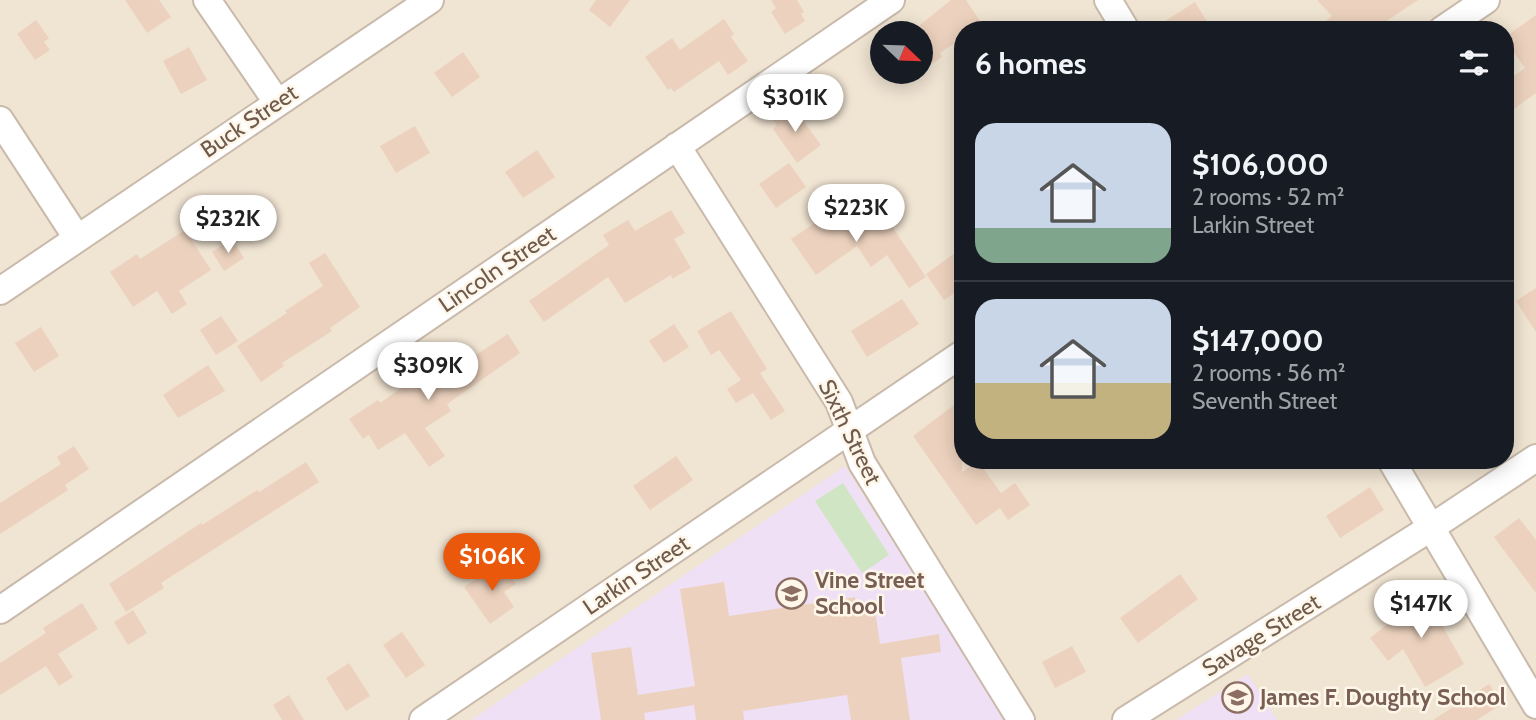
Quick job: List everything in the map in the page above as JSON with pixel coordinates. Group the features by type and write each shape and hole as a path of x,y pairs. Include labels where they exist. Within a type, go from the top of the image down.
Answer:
{"street":[{"path":"207,0 277,102"},
{"name":"Buck Street","path":"0,290 430,0"},
{"name":"Lincoln Street","path":"0,610 891,0"},
{"path":"1108,0 1121,21"},
{"path":"1455,21 1486,0"},
{"path":"0,120 77,238"},
{"name":"Sixth Street","path":"677,146 839,402 862,463 1021,720"},
{"name":"Larkin Street","path":"423,720 954,359"},
{"name":"Savage Street","path":"1126,720 1432,527 1536,458"},
{"path":"1397,469 1536,705"}],"shaded area":[{"path":"0,0 1536,0 1536,720 0,720"},
{"name":"Vine Street School","path":"845,466 1006,720 471,720"},
{"name":"James F. Doughty School","path":"1248,674 1277,720 1176,720"}],"green space":[{"path":"843,483 889,555 862,573 815,501"}],"building":[{"path":"125,0 159,0 171,17 147,33"},
{"path":"596,0 630,0 610,27 589,10"},
{"path":"771,0 797,0 804,12 801,14 805,21 785,34 771,12 776,8"},
{"path":"951,0 966,0 980,21 954,21 954,43 940,53 942,57 933,63 933,21 925,21"},
{"path":"1317,0 1418,0 1386,21 1326,21 1332,16"},
{"path":"1195,2 1207,21 1165,21"},
{"path":"1536,15 1536,93 1514,109 1514,76 1525,68 1514,53 1514,31"},
{"path":"724,19 734,34 731,37 748,61 728,75 719,61 674,92 671,88 668,90 645,57 672,38 680,50"},
{"path":"36,20 49,38 44,42 50,50 35,60 17,34"},
{"path":"189,47 207,80 181,94 163,61"},
{"path":"463,52 480,77 452,97 434,73"},
{"path":"788,107 792,112 795,109 821,145 797,163 773,129 777,125 772,118"},
{"path":"415,126 430,153 396,173 380,146"},
{"path":"537,150 555,177 523,198 505,172"},
{"path":"789,163 806,187 776,208 759,184"},
{"path":"842,205 859,229 883,213 926,277 909,288 887,255 871,267 857,246 816,275 791,239"},
{"path":"249,207 261,226 236,243 224,224"},
{"path":"671,210 685,233 674,239 691,268 672,279 671,275 625,303 608,277 544,322 529,301 609,245 603,235 628,220 635,231"},
{"path":"185,230 211,270 179,291 187,304 172,314 157,291 133,307 110,272 137,254 140,259"},
{"path":"232,239 244,258 224,271 212,252"},
{"path":"325,253 360,307 330,328 332,331 282,363 284,366 261,382 237,346 323,286 309,263"},
{"path":"954,254 954,293 944,300 926,274"},
{"path":"1536,288 1536,332 1516,301"},
{"path":"902,299 919,324 867,357 851,331"},
{"path":"731,311 767,369 760,373 785,411 771,420 753,393 736,403 727,389 741,380 719,350 711,355 697,331"},
{"path":"221,316 238,341 216,355 200,330"},
{"path":"674,324 689,347 664,363 649,341"},
{"path":"41,327 59,356 34,372 15,343"},
{"path":"508,334 520,353 447,404 451,411 425,428 445,456 429,467 405,433 378,450 369,435 363,439 349,419 378,400 380,403 425,371 433,383"},
{"path":"208,365 225,391 178,418 163,395"},
{"path":"954,405 954,469 962,469 962,472 966,469 984,469 1001,493 1015,483 1030,505 1008,520 1000,508 976,525 913,436"},
{"path":"74,446 89,469 65,485 68,490 0,534 0,503 61,464 57,457"},
{"path":"676,456 693,480 650,510 633,486"},
{"path":"306,462 319,482 161,583 164,588 126,612 109,584 201,523 202,525 257,490 259,492"},
{"path":"1370,487 1384,510 1340,538 1326,516"},
{"path":"1519,518 1536,540 1536,593 1494,537"},
{"path":"501,562 516,584 504,592 514,607 490,624 464,587"},
{"path":"1180,574 1198,599 1138,643 1120,618"},
{"path":"724,582 729,616 855,597 857,612 875,610 880,644 939,634 941,652 901,658 910,720 851,720 847,695 743,711 744,720 696,720 694,705 644,713 645,720 601,720 591,653 631,647 638,695 695,686 680,589"},
{"path":"1431,590 1449,613 1439,620 1464,664 1425,687 1403,649 1388,661 1370,638"},
{"path":"82,603 98,629 58,654 73,677 59,686 46,666 0,695 0,663 46,633 43,628"},
{"path":"133,610 147,633 128,645 114,622"},
{"path":"402,632 425,665 406,678 383,645"},
{"path":"1072,646 1086,672 1055,688 1042,662"},
{"path":"349,663 370,696 346,711 326,678"},
{"path":"1489,684 1502,704 1477,720 1433,720"},
{"path":"289,695 304,720 282,720 273,705"}],"place":[{"name":"Vine Street School","path":"792,593"},
{"name":"James F. Doughty School","path":"1237,697"}]}
